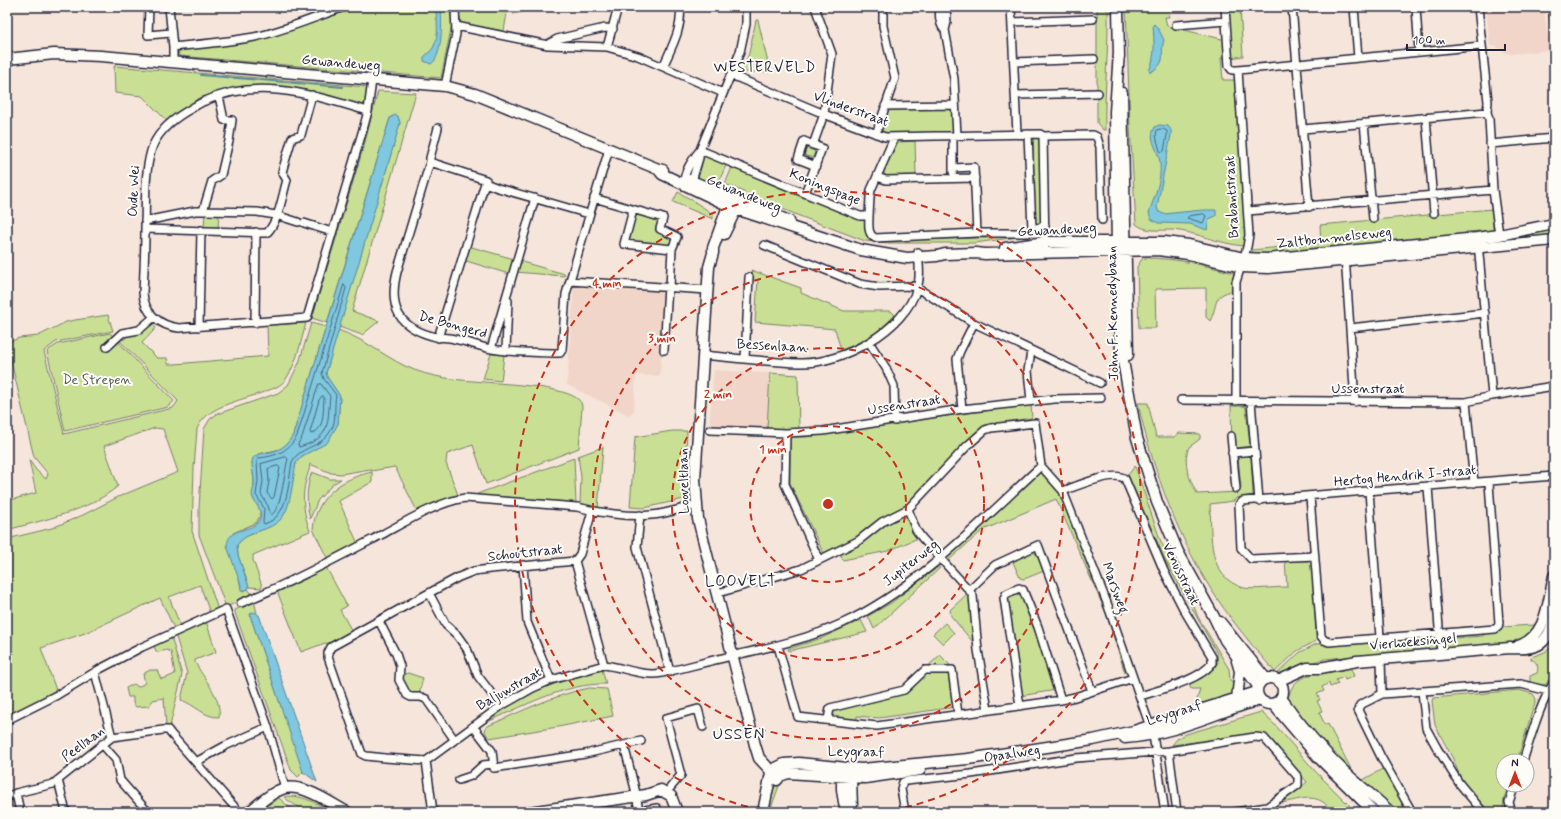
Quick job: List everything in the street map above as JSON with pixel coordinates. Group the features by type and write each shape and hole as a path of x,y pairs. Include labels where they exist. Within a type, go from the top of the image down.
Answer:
{"street":[{"path":"149,7 148,35 172,33"},
{"path":"169,7 173,62"},
{"path":"173,47 259,36 344,7"},
{"path":"445,86 456,34 455,7"},
{"path":"607,47 618,7"},
{"path":"663,67 678,30 681,15 680,7"},
{"path":"687,181 699,158 700,150 744,38 746,7"},
{"path":"813,145 824,114 832,54 815,7"},
{"path":"876,134 895,78 883,26 883,7"},
{"path":"940,7 940,21 942,28 945,30"},
{"path":"946,7 947,22 945,30 954,79 955,136 953,178"},
{"path":"1011,7 1017,134"},
{"name":"John F. Kennedybaan","path":"1118,7 1119,52 1115,112 1121,246 1119,328 1121,350 1142,457 1157,502 1178,552 1214,617"},
{"path":"1225,7 1229,66 1232,70 1481,46"},
{"path":"1292,7 1309,207"},
{"path":"1354,7 1358,58"},
{"path":"1416,7 1419,52"},
{"path":"1478,7 1488,102 1487,112 1493,190 1499,235"},
{"path":"1553,7 1554,18"},
{"path":"1012,22 1093,19"},
{"path":"1176,25 1226,21"},
{"path":"456,26 548,45 607,47 638,56 723,93"},
{"path":"548,45 557,39 605,28 613,29"},
{"name":"Gewandeweg","path":"7,59 54,54 101,56 445,86 475,94 658,169 662,174 687,181 761,218 861,250 900,257 918,255 936,256 945,254 985,254 1045,247 1121,246"},
{"path":"1014,62 1094,59"},
{"name":"Brabantstraat","path":"1236,401 1236,282 1250,235 1238,70"},
{"name":"Vlinderstraat","path":"730,76 876,134 894,138 1017,134 1040,134 1043,136 1093,135 1097,137 1100,147 1102,220"},
{"path":"145,220 195,211 257,212 276,215 332,232 368,111 372,80"},
{"name":"Oude Wei","path":"332,232 307,318 179,328 169,327 154,317 146,308 143,298 146,171 152,148 166,126 178,116 205,101 219,96 252,89 270,89 312,95 368,111"},
{"path":"1016,95 1098,93"},
{"path":"145,229 267,232 271,228 276,215 287,180 282,172 292,138 301,135 312,95"},
{"path":"203,211 212,181 221,175 232,120 224,120 219,96"},
{"name":"Vlinderstraat","path":"885,106 955,105"},
{"path":"1303,129 1487,112"},
{"path":"1426,118 1434,213"},
{"path":"1364,123 1372,219"},
{"name":"De Bongerd","path":"438,128 430,162 393,286 393,299 401,318 413,330 438,338 452,338 491,349 560,353 563,346 566,294 570,281"},
{"path":"1028,134 1032,229"},
{"path":"1043,136 1045,247"},
{"path":"869,216 870,197 894,138"},
{"path":"1490,144 1554,138"},
{"path":"805,193 816,166 822,148 804,141 798,159 816,166"},
{"path":"609,149 570,281 707,290"},
{"name":"Koningspage","path":"700,150 860,216 869,216 870,233 871,236 875,238 977,233 1028,233 1032,229 1045,226"},
{"path":"430,162 486,180 438,338"},
{"path":"953,168 974,167 977,233"},
{"path":"877,177 886,180 975,178"},
{"path":"485,183 589,214"},
{"path":"1248,211 1371,202 1493,190"},
{"path":"491,349 535,198"},
{"path":"594,198 663,218 660,229 677,237 672,249 664,350"},
{"name":"Looveltlaan","path":"733,205 717,249 713,253 707,290 695,479 696,505 698,519 758,750 776,772"},
{"path":"633,210 624,244 672,249"},
{"name":"Zaltbommelseweg","path":"1478,243 1499,235 1554,224"},
{"path":"199,327 201,230"},
{"path":"255,323 256,232"},
{"name":"Zaltbommelseweg","path":"1121,246 1242,262 1268,268 1345,256 1478,243 1554,240"},
{"path":"1478,243 1492,396"},
{"path":"764,245 860,284 874,287 912,286 917,288 974,323 1100,383"},
{"name":"Bessenlaan","path":"703,355 801,363 823,360 841,355 869,342 898,319 909,306 917,288 918,255"},
{"path":"1345,256 1355,402"},
{"path":"745,358 749,277"},
{"path":"506,350 508,292"},
{"path":"1350,328 1484,313"},
{"path":"106,347 122,333 140,330 154,317"},
{"path":"962,409 957,359 974,323"},
{"path":"869,342 886,368 894,386 895,420"},
{"path":"1031,351 1028,371 1031,402"},
{"name":"Ussenstraat","path":"1181,400 1466,402 1492,396 1554,386"},
{"name":"Ussenstraat","path":"710,430 786,433 823,431 962,409 1054,399 1101,398"},
{"path":"1251,401 1259,501"},
{"path":"1466,402 1474,483"},
{"path":"718,593 801,568 858,541 882,522 908,510 967,446 985,430 1035,423 1041,466"},
{"path":"786,433 785,484 819,560"},
{"path":"1231,436 1236,489"},
{"path":"1232,453 1255,451"},
{"name":"Marsweg","path":"1041,466 1063,491 1107,603 1152,731 1165,812"},
{"name":"Jupiterweg","path":"733,656 778,646 820,632 863,613 905,587 940,558 1041,466"},
{"name":"Venusstraat","path":"1063,491 1086,482 1112,477 1118,476 1125,480 1164,571 1184,610 1212,657 1212,663 1209,667 1186,681 1140,696"},
{"name":"Hertog Hendrik I-straat","path":"1315,556 1251,559 1248,557 1241,548 1238,507 1241,502 1554,476"},
{"path":"1310,496 1321,636 1324,640 1329,642 1495,629 1498,626 1489,482"},
{"path":"1428,487 1441,654"},
{"path":"1369,491 1380,637"},
{"path":"241,603 267,593 315,570 414,517 453,500 465,498 577,507 592,511 640,516 663,513 696,505"},
{"path":"908,510 916,530 973,596 978,650 988,710"},
{"name":"Schoutstraat","path":"426,761 366,756 362,754 328,657 331,647 429,593 474,572 523,565 575,561 580,554 592,511"},
{"path":"640,516 637,547 670,672"},
{"path":"969,590 996,564 1038,545 1092,691"},
{"path":"575,561 604,665"},
{"path":"523,565 527,622 551,680"},
{"name":"Vierhoeksingel","path":"1510,648 1530,640 1543,626 1554,576"},
{"path":"1020,706 1004,598 1006,594 1019,588 1023,590 1038,627 1061,700"},
{"path":"429,593 446,625 457,635 467,649 478,676 501,706"},
{"path":"7,720 57,695 95,672 160,638 226,609 268,727 285,788"},
{"path":"1214,617 1225,640 1260,689"},
{"path":"1214,617 1222,623 1260,689 1266,704 1277,701 1283,694 1280,684 1273,678 1260,689"},
{"name":"Vierhoeksingel","path":"1280,684 1320,668 1357,660 1536,647 1550,634 1554,620"},
{"path":"379,621 396,654 400,666 399,680 406,698 421,697 426,699 454,739"},
{"path":"778,646 798,717 878,726 1061,700 1133,678"},
{"path":"1234,654 1240,671 1237,699"},
{"name":"Baljuwstraat","path":"426,761 501,706 551,680 604,665 654,675 733,656"},
{"path":"1381,659 1382,694"},
{"path":"828,720 830,708 904,690 925,670 952,670 958,714"},
{"path":"95,672 112,737"},
{"path":"1526,753 1548,691 1554,682"},
{"path":"1412,812 1381,757 1358,710 1360,705 1382,694 1422,691 1521,684 1548,691"},
{"name":"Leygraaf","path":"1152,731 1260,689"},
{"name":"Leygraaf","path":"776,772 784,764 799,763 847,774 862,769 968,759 1093,740 1134,731 1152,731 1200,721 1227,710 1260,689"},
{"path":"1422,691 1426,728 1459,783 1483,812"},
{"path":"1277,701 1318,757 1374,812"},
{"path":"1277,701 1349,776 1390,812"},
{"path":"670,788 682,775 666,718 698,709 703,727"},
{"path":"473,726 492,751 494,768 585,754 642,741"},
{"path":"196,762 225,746 268,727"},
{"name":"Peellaan","path":"7,797 16,793 53,784 112,737 125,734 168,730 196,762 234,810"},
{"path":"1156,753 1255,737 1264,738 1298,777 1298,785 1268,810 1235,812"},
{"path":"102,744 116,760 120,780 148,812"},
{"path":"624,745 640,798 636,812 657,808"},
{"path":"1169,751 1177,812"},
{"name":"Opaalweg","path":"905,812 901,789 903,782 906,781 971,774 1076,758 1156,753"},
{"path":"426,761 433,812"},
{"path":"459,780 471,776 483,765 493,764"},
{"path":"763,812 767,797 775,782 776,772"},
{"path":"847,774 843,794 847,812"},
{"path":"847,774 852,808 851,812"},
{"path":"58,780 66,812"},
{"path":"249,812 276,792 285,788 306,790 347,812"},
{"path":"529,812 640,798 661,790 667,792 674,800 676,812"},
{"path":"16,793 20,812"},
{"path":"1511,811 1510,802 1513,793"}],"shaded area":[{"path":"1486,7 1544,7 1549,50 1512,54 1505,53 1496,46 1490,46"},
{"path":"574,287 665,292 660,376 636,375 634,411 629,415 567,385"},
{"path":"714,370 798,375 799,431 709,428"}],"green space":[{"path":"355,7 450,7 452,24 441,78 179,56 178,49 294,29"},
{"path":"458,7 508,7 504,31 461,23"},
{"path":"515,7 543,7 513,14"},
{"path":"1097,7 1108,7 1105,130 1103,130 1097,123"},
{"path":"1126,7 1175,7 1168,8 1169,17 1165,17 1167,26 1226,40 1226,57 1221,58 1223,80 1236,80 1246,233 1244,246 1226,243 1181,231 1148,229 1140,227 1136,224 1130,127"},
{"path":"1228,7 1240,7 1243,56 1231,58"},
{"path":"756,20 758,20 770,72 742,72 749,53"},
{"path":"114,66 367,87 366,103 360,105 309,91 284,87 260,86 236,88 213,95 190,105 167,121 142,96 115,93"},
{"path":"378,91 416,93 352,311 379,321 362,335 339,327 400,123 399,119 392,116 390,118 327,323 312,318 365,142"},
{"path":"953,108 955,133 886,134 880,131 888,110"},
{"path":"1033,138 1040,138 1043,223 1035,226"},
{"path":"915,141 916,176 884,176 884,171 898,142"},
{"path":"806,148 815,151 813,158 804,155"},
{"path":"704,155 727,163 717,186 698,179"},
{"path":"733,165 865,221 868,223 869,241 1018,237 975,243 888,243 865,241 797,215 725,184"},
{"path":"678,192 713,214 713,219 673,202"},
{"path":"1492,209 1493,230 1466,232 1466,235 1270,254 1253,253 1252,250 1321,243 1320,225"},
{"path":"205,212 219,213 218,229 204,228"},
{"path":"634,212 659,219 655,230 673,238 670,245 625,242"},
{"path":"1554,225 1554,238 1501,242 1501,238"},
{"path":"468,246 514,259 509,274 463,260"},
{"path":"1142,259 1179,261 1234,273 1234,290 1227,292 1219,298 1210,321 1206,317 1206,288 1155,289 1156,328 1139,328 1137,267"},
{"path":"522,262 565,274 564,276 515,272 518,264 521,264"},
{"path":"751,270 801,288 801,293 844,311 891,311 895,315 870,336 841,350 835,329 755,322 758,280 753,280"},
{"path":"108,315 113,331 56,342 44,351 64,434 173,408 178,401 119,340 125,339 125,335 141,333 151,323 156,328 142,343 157,358 167,358 168,364 175,364 268,356 267,325 306,323 296,359 290,373 282,383 260,394 218,408 202,421 197,429 192,531 218,610 210,613 200,585 169,597 180,625 174,628 160,598 85,633 41,648 56,690 7,716 7,539 52,528 83,515 118,497 178,472 163,429 155,428 104,446 118,486 106,495 65,514 7,530 7,501 36,493 29,460 36,470 46,479 48,474 34,457 10,357 7,358 7,343 19,338 38,336 66,322"},
{"path":"311,323 326,327 293,435 281,449 258,454 252,462 254,481 253,498 260,510 260,516 256,523 233,533 241,590 243,591 248,589 253,595 226,607 199,535 199,508 204,429 210,419 217,414 278,393 288,385 299,363"},
{"path":"338,330 364,342 405,366 434,376 540,387 569,394 578,399 582,406 579,448 486,484 473,445 447,454 446,463 458,495 418,513 395,467 371,471 370,469 341,474 331,473 310,464 304,486 303,499 306,519 310,531 253,555 253,560 262,586 261,588 249,587 238,555 237,545 243,538 270,526 282,518 287,507 296,463 338,424 340,396 327,377 326,373"},
{"name":"De Strepen","path":"110,333 174,401 168,407 65,431 47,351 58,344"},
{"path":"491,354 504,355 501,381 483,379"},
{"path":"770,373 798,375 799,431 767,430"},
{"path":"1138,403 1148,403 1156,437 1174,437 1179,433 1200,434 1200,439 1189,447 1186,459 1188,471 1197,494 1239,492 1241,487 1238,457 1251,455 1253,495 1236,498 1234,501 1210,504 1214,554 1217,565 1223,575 1232,583 1248,589 1287,587 1285,561 1313,561 1316,641 1297,651 1275,672 1245,637 1218,600 1191,555 1159,480"},
{"path":"1028,405 1031,406 1031,418 983,427 904,508 880,519 865,533 845,545 825,553 823,552 790,483 790,437 806,437"},
{"path":"1231,406 1245,406 1250,446 1232,449"},
{"path":"672,431 687,431 684,499 644,508 630,507 635,437"},
{"path":"603,447 598,509 580,503 581,477 578,456"},
{"path":"574,458 576,503 545,500 515,500 477,496 477,494"},
{"path":"1135,466 1161,542 1191,599 1198,617 1229,669 1230,680 1237,685 1233,695 1203,704 1197,699 1200,689 1191,689 1188,682 1218,663 1217,653 1166,562 1128,475"},
{"path":"1042,470 1057,486 1115,615 1134,670 1125,673 1106,613 1056,499 983,530 948,561 947,558"},
{"path":"312,472 330,479 341,479 333,484 318,500 310,519 307,495"},
{"path":"372,472 372,482 339,501 358,544 328,560 313,529 315,517 319,507 332,490 341,484"},
{"path":"905,513 908,513 918,538 888,551 843,560 840,553 874,530"},
{"path":"1031,552 1037,554 1044,571 1024,579 1020,578 1012,560"},
{"path":"326,567 347,606 340,610 353,633 330,644 325,643 301,652 277,591"},
{"path":"938,567 940,568 874,629 868,616 891,603"},
{"path":"1021,593 1035,627 1056,690 1020,696 1006,600"},
{"path":"967,594 970,594 977,640 972,641 951,616 950,610"},
{"path":"254,601 257,613 251,618 302,767 303,772 298,777 291,770 235,613 235,610"},
{"path":"861,620 867,632 789,651 788,649 822,638"},
{"path":"206,621 216,652 195,660 195,662 215,695 218,702 219,717 214,717 204,713 181,700 187,673 175,634"},
{"path":"945,623 954,633 943,644 933,634"},
{"path":"1539,626 1519,643 1450,649 1446,648 1444,644 1444,639 1451,635 1455,638 1483,636 1485,633 1498,631 1502,627"},
{"path":"171,636 182,675 170,726 166,726 164,698 153,700 149,706 136,707 133,703 133,697 128,697 126,688 134,684 138,687 145,683 143,674 150,670 157,670 161,679 175,674 171,652 167,650 158,652 153,644"},
{"path":"1435,636 1436,649 1324,659 1310,663 1282,675 1277,674 1299,653 1316,644"},
{"path":"1554,642 1554,672 1545,685 1530,683 1530,676 1537,673 1538,668 1535,661 1531,659 1531,657 1548,650"},
{"path":"940,655 951,666 949,668 927,667"},
{"path":"1350,667 1354,676 1345,680 1344,677 1336,680 1338,684 1330,687 1329,683 1322,687 1324,691 1317,694 1320,700 1317,701 1322,711 1319,712 1325,725 1328,724 1352,771 1363,780 1384,768 1408,812 1395,812 1348,774 1287,703 1294,684 1303,678 1322,671 1325,673"},
{"path":"602,669 606,684 590,685 558,692 483,724 519,699 546,687"},
{"path":"926,672 947,672 950,675 955,707 879,718 857,716 857,721 832,718 834,709 902,692"},
{"path":"408,673 423,678 419,694 408,694 402,680 402,675"},
{"path":"589,688 607,689 613,716 558,727 489,738 485,732 486,727 526,709 563,695"},
{"path":"1519,690 1533,694 1536,699 1519,753 1495,753 1495,793 1506,793 1503,809 1496,812 1487,810 1463,784 1453,759 1435,725 1432,701 1433,698"},
{"path":"1261,712 1276,726 1315,771 1356,812 1332,812 1322,801 1310,798 1282,803 1307,782 1269,738 1260,734 1172,745 1183,735"},
{"path":"775,786 779,786 771,808 768,806"},
{"path":"290,796 303,798 334,812 307,810 290,802 284,797"},
{"path":"279,798 289,807 301,812 257,812"}],"water":[{"path":"435,7 441,7 441,38 438,54 431,64 424,61 424,57 433,48 437,38 437,17"},
{"path":"1154,24 1158,28 1164,40 1162,61 1157,68 1151,72 1149,71 1154,54"},
{"path":"395,115 398,116 400,123 326,373 327,377 340,396 338,424 327,443 302,456 296,463 290,500 282,518 272,526 247,536 237,545 238,555 249,587 243,591 227,546 231,535 235,532 255,525 259,521 261,515 252,495 254,486 252,465 253,458 259,454 282,448 288,443 293,435 390,118"},
{"path":"1159,125 1168,126 1171,130 1171,135 1157,207 1158,211 1163,214 1216,210 1216,216 1209,219 1207,230 1190,224 1158,223 1151,219 1149,213 1160,176 1159,158 1152,136 1155,127"},
{"path":"254,612 259,615 317,782 303,772 251,618 250,614"}],"waterway":[{"path":"201,75 343,87"}],"district":[{"name":"WESTERVELD","path":"765,68"},
{"name":"LOOVELT","path":"741,582"},
{"name":"USSEN","path":"739,734"}]}
